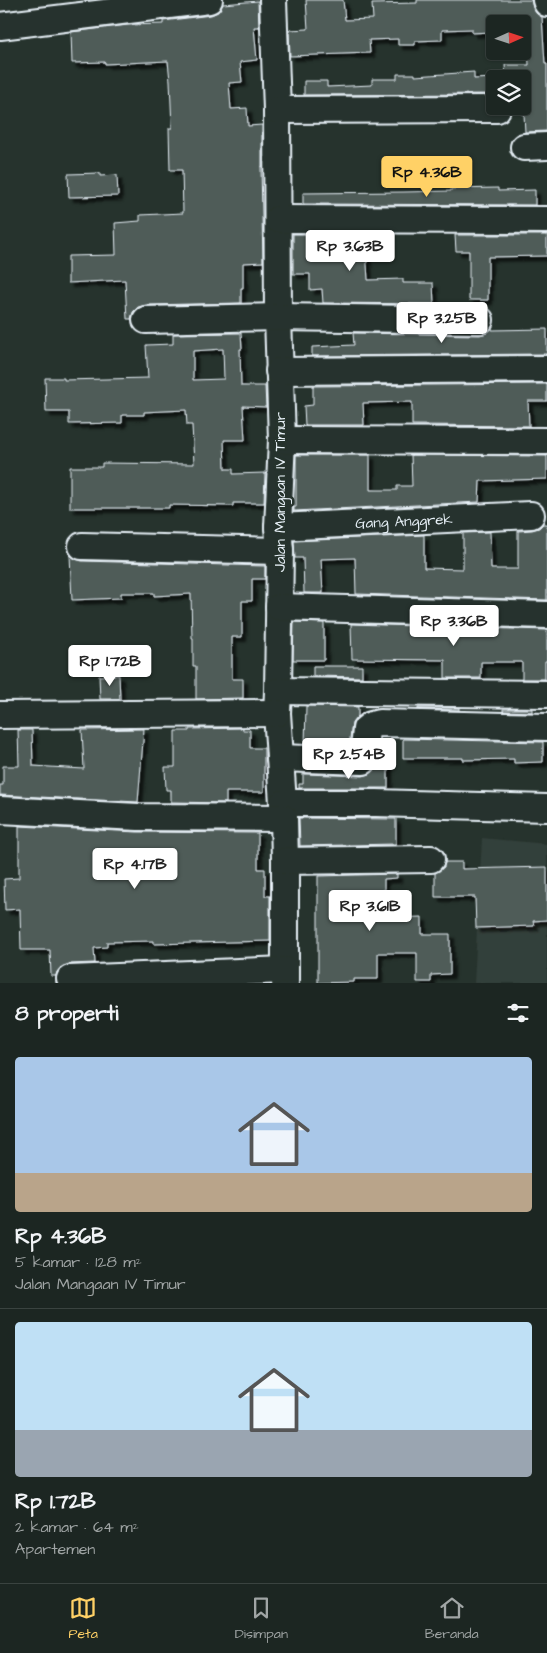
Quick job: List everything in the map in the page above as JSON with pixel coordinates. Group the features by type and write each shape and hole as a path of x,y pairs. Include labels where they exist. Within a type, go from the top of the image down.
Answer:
{"street":[{"path":"0,26 209,0"},
{"name":"Jalan Mangaan IV Timur","path":"272,0 278,110 278,317 282,440 278,702 285,861 286,977"},
{"path":"278,110 486,109"},
{"path":"278,218 547,220"},
{"path":"146,320 278,317 480,320"},
{"path":"279,371 547,369"},
{"path":"282,440 547,441"},
{"name":"Gang Anggrek","path":"82,546 279,539 531,515"},
{"path":"279,607 547,615"},
{"path":"0,716 278,702 547,694"},
{"path":"280,758 363,762 366,729 371,725 379,723 547,727"},
{"path":"0,810 138,817 283,811 376,803 547,808"},
{"path":"285,861 430,859"},
{"path":"70,979 286,977"}],"shaded area":[{"path":"482,838 547,844 547,983 474,983"}],"building":[{"path":"306,0 343,0 345,20 373,19 372,4 417,3 417,0 531,0 533,8 542,17 545,64 547,64 547,131 525,132 524,115 531,115 531,70 505,70 505,65 529,65 529,60 531,60 531,15 486,15 486,32 472,33 472,29 442,30 442,40 415,41 415,45 398,45 398,39 369,40 370,53 290,56 289,30 308,29"},
{"path":"258,1 259,27 254,27 257,60 240,62 242,82 229,83 231,109 247,108 248,126 262,125 263,262 243,263 241,303 146,305 138,307 133,312 131,319 127,319 125,280 68,283 68,256 116,255 115,223 140,221 140,215 183,213 182,170 170,170 169,128 172,128 168,61 105,64 105,62 72,63 71,32 128,25 163,24 163,21 211,15 218,12 223,4"},
{"path":"474,72 474,79 486,78 486,94 304,95 304,81 327,81 327,87 372,85 372,79 397,79 397,74 415,74 415,76"},
{"path":"100,173 100,176 117,175 118,196 69,197 68,174"},
{"path":"498,188 498,191 535,190 535,205 303,204 303,193 451,191 451,189"},
{"path":"293,234 365,234 368,280 403,279 403,283 433,283 434,304 323,303 322,289 310,290 310,274 293,274"},
{"path":"455,235 547,235 547,256 488,257 488,300 469,300 469,251 456,251"},
{"path":"492,328 492,330 547,329 547,354 312,356 312,347 354,345 353,333 480,335 487,333"},
{"path":"241,333 241,386 265,386 266,407 243,406 245,440 224,440 225,469 233,469 233,474 265,473 264,503 233,503 233,506 169,505 169,508 70,508 70,467 102,467 102,463 194,464 192,425 187,425 186,410 144,412 144,415 122,415 122,423 69,424 69,412 46,412 45,378 64,378 64,380 148,378 146,345 173,344 173,334","holes":["223,349 224,379 193,380 193,351"]},
{"path":"547,384 547,401 528,401 529,426 412,425 412,402 363,403 364,425 305,425 304,406 313,405 313,386"},
{"path":"296,455 370,455 370,490 397,490 397,486 412,486 411,455 547,456 547,479 480,481 479,502 294,511 294,507 296,507"},
{"path":"543,524 547,524 547,600 356,594 355,558 321,559 323,593 304,593 303,558 295,558 294,541 424,535 424,568 463,569 463,533 490,532 491,569 518,569 518,531 532,530 539,528"},
{"path":"70,555 82,561 265,566 265,579 252,579 252,601 242,601 242,637 232,637 232,679 243,679 243,698 196,699 196,666 193,666 191,594 154,596 154,593 121,593 121,598 72,600"},
{"path":"294,622 324,623 324,660 293,660"},
{"path":"351,624 547,630 545,679 522,679 522,662 481,662 481,678 445,678 445,660 352,659"},
{"path":"313,666 362,666 362,677 313,676"},
{"path":"119,675 120,699 100,699 99,676"},
{"path":"306,706 358,707 358,716 352,723 349,746 305,744"},
{"path":"459,708 459,710 418,709"},
{"path":"503,709 532,709 532,712 503,711"},
{"path":"243,728 243,730 250,730 250,748 264,748 264,792 226,792 226,803 171,802 171,790 166,790 165,767 175,767 175,731"},
{"path":"144,729 138,802 0,795 0,785 3,785 3,766 19,766 18,730 32,730 33,766 84,769 82,730"},
{"path":"403,739 543,742 543,762 514,763 514,759 403,758"},
{"path":"378,763 388,763 388,788 299,788 299,784 303,784 303,774 363,776 375,770"},
{"path":"299,818 396,819 396,844 300,846"},
{"path":"19,826 137,832 258,833 258,869 265,869 265,896 270,896 270,941 154,944 154,941 107,942 107,947 94,948 95,963 69,964 62,967 56,976 51,976 50,950 21,950 20,909 5,910 4,879 19,878"},
{"path":"445,862 462,862 462,869 547,867 547,920 533,921 534,926 476,928 475,897 435,897 435,873 444,867"},
{"path":"397,874 397,878 384,879 384,918 422,917 422,934 450,934 450,974 431,975 431,982 417,982 417,953 378,953 378,979 354,979 354,982 318,983 318,876"}]}
